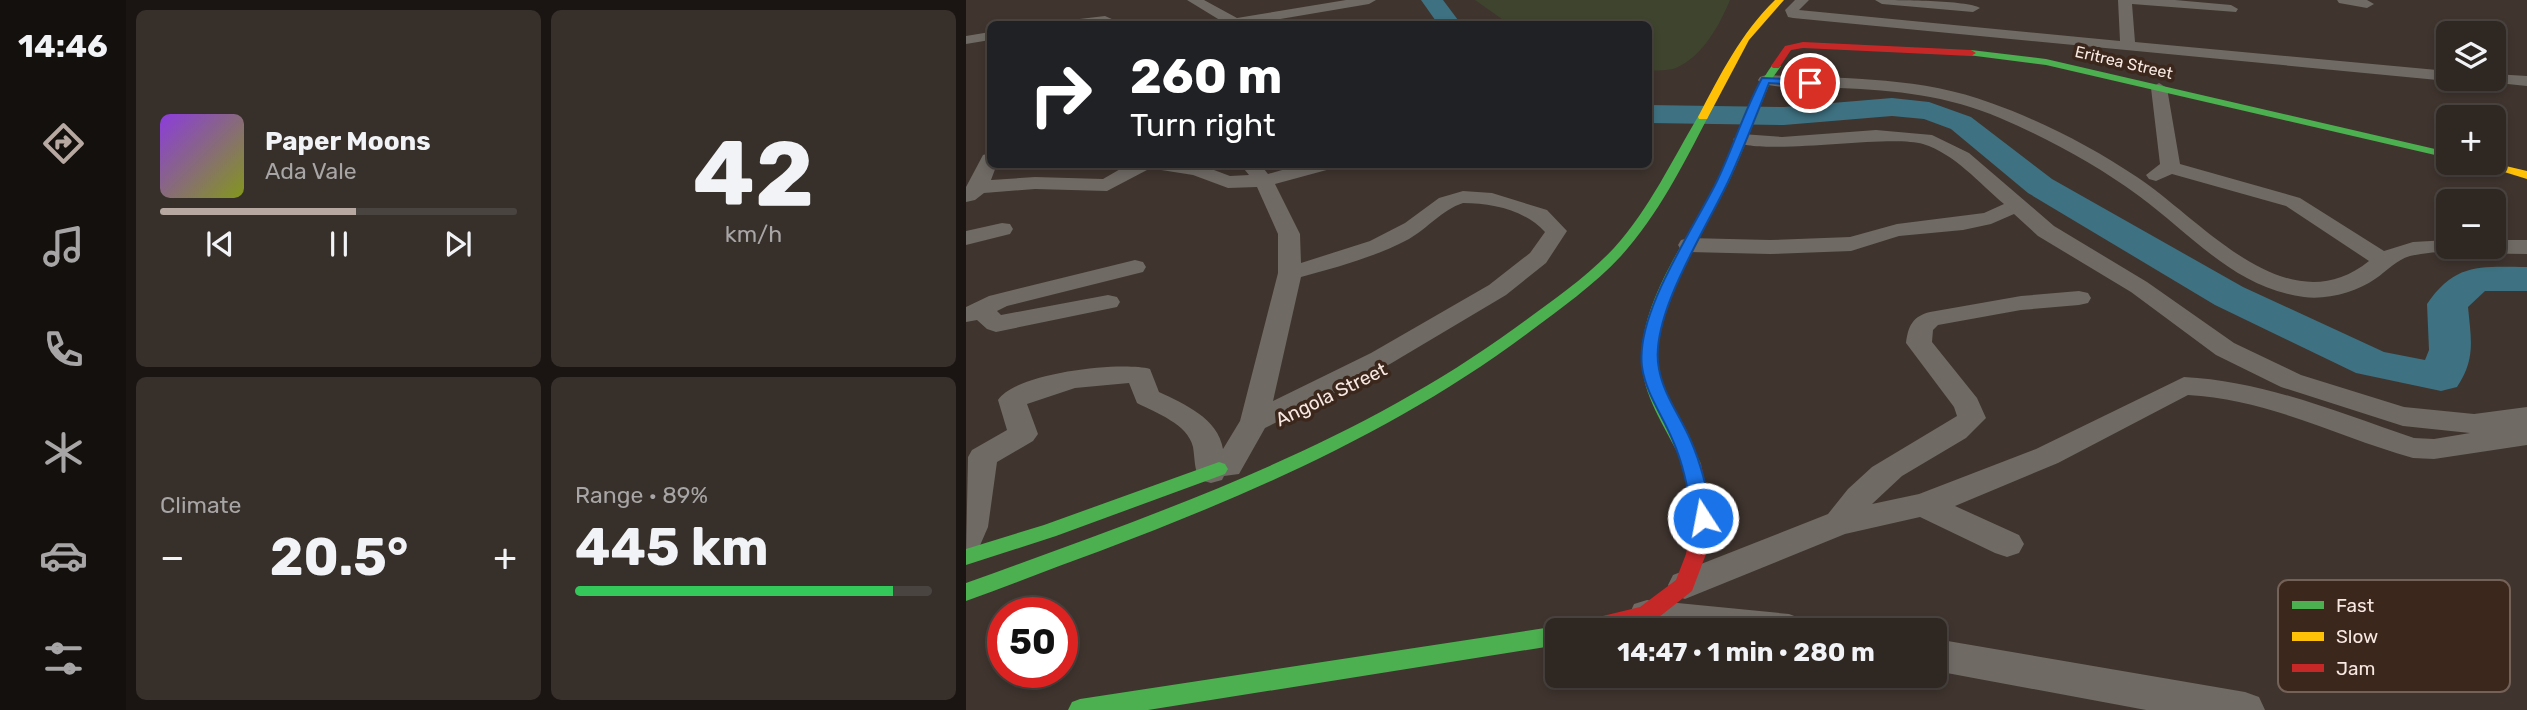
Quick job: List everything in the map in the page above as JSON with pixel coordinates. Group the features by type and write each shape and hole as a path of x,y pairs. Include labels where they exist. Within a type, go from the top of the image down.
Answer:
{"main road":[{"path":"1767,31 1766,13 1780,0"},
{"path":"1731,28 1929,43 1994,54"},
{"path":"969,593 1247,486 1418,401 1517,337 1609,259 1657,197 1688,146 1729,65 1767,31"},
{"name":"Eritrea Street","path":"1763,88 1787,48 1803,45 1994,54 2159,88 2436,152"},
{"path":"1633,618 1646,615 1685,584 1696,554 1703,518 1693,468 1681,438 1665,411 1650,368 1649,340 1661,303 1746,130 1763,88"},
{"path":"2506,170 2527,175"},
{"path":"966,556 1049,531 1230,465"},
{"path":"1080,710 1545,637"}],"street":[{"path":"1194,0 1227,21"},
{"path":"1244,21 1305,6 1369,0"},
{"path":"1801,0 1792,10 1793,14 2436,75"},
{"path":"1882,0 1973,8"},
{"path":"2125,0 2128,46"},
{"path":"2132,0 2231,9"},
{"path":"2344,0 2367,4"},
{"path":"1929,43 1940,28"},
{"path":"966,40 987,36"},
{"path":"2506,80 2527,81"},
{"path":"1763,88 1918,90 1991,107 2130,181 2195,235 2265,278 2289,287 2305,290 2328,289 2360,279 2383,260 2400,252 2428,247 2527,247"},
{"path":"2159,88 2170,150 2170,167"},
{"path":"1746,130 1782,142 1868,135 1926,139 1962,158 2046,231 2139,287 2225,349 2291,381 2403,416 2474,424 2527,417"},
{"path":"972,192 987,164"},
{"path":"2140,185 2170,167 2293,202 2383,260"},
{"path":"972,192 1035,183 1107,185 1137,168"},
{"path":"1183,168 1197,170 1228,182 1256,173 1295,168"},
{"path":"966,541 972,527 983,457 1023,434 1012,400 1036,389 1115,373 1140,375 1147,397 1188,418 1230,465 1254,421 1290,273 1289,234 1256,173"},
{"path":"1254,421 1341,381 1456,318 1525,269 1554,240 1556,228 1550,217 1501,201 1464,197 1449,200 1406,232 1377,245 1290,273"},
{"path":"1689,245 1770,247 1851,244 1898,230 1963,224 1991,218 2006,210"},
{"path":"966,238 1002,229"},
{"path":"974,313 998,301 1135,267"},
{"path":"1839,523 1859,494 1899,463 1962,428 1972,418 1966,405 1919,343 1920,328 1930,319 2021,303 2079,298"},
{"path":"974,313 996,324 1108,302"},
{"path":"1685,584 1839,523 1923,505 2047,456 2184,386 2208,385 2286,405 2413,448 2434,449 2527,435"},
{"path":"1923,505 2007,544"},
{"path":"1646,615 1675,618"},
{"path":"1947,658 2245,710"}],"green space":[{"path":"1475,0 1730,0 1721,20 1702,48 1686,63 1666,70 1652,71 1652,21 1505,21"}],"waterway":[{"path":"1432,0 1447,21"},
{"path":"1652,114 1784,116 1892,107 1929,111 1961,123 2040,186 2229,296 2372,363 2441,377 2451,350 2447,304 2475,279 2527,279"}],"traffic: fast":[{"path":"1971,53 2046,62 2436,152"},
{"path":"1692,464 1652,379 1650,344 1655,320 1675,271 1724,179 1766,80 1776,66"},
{"path":"966,592 1193,507 1268,475 1341,441 1412,403 1480,361 1583,283 1618,251 1654,204 1703,117"},
{"path":"966,557 1049,531 1219,469"},
{"path":"1080,710 1545,637"}],"traffic: slow":[{"path":"1703,117 1745,40 1780,0"},
{"path":"2506,170 2527,175"}],"traffic: jam":[{"path":"1776,66 1788,48 1803,45 1971,53"},
{"path":"1633,618 1646,615 1685,585 1696,554 1703,518 1692,464"}],"route":[{"path":"1703,518 1693,468 1681,438 1665,411 1650,368 1649,340 1661,303 1724,179 1766,80 1810,83"}]}
